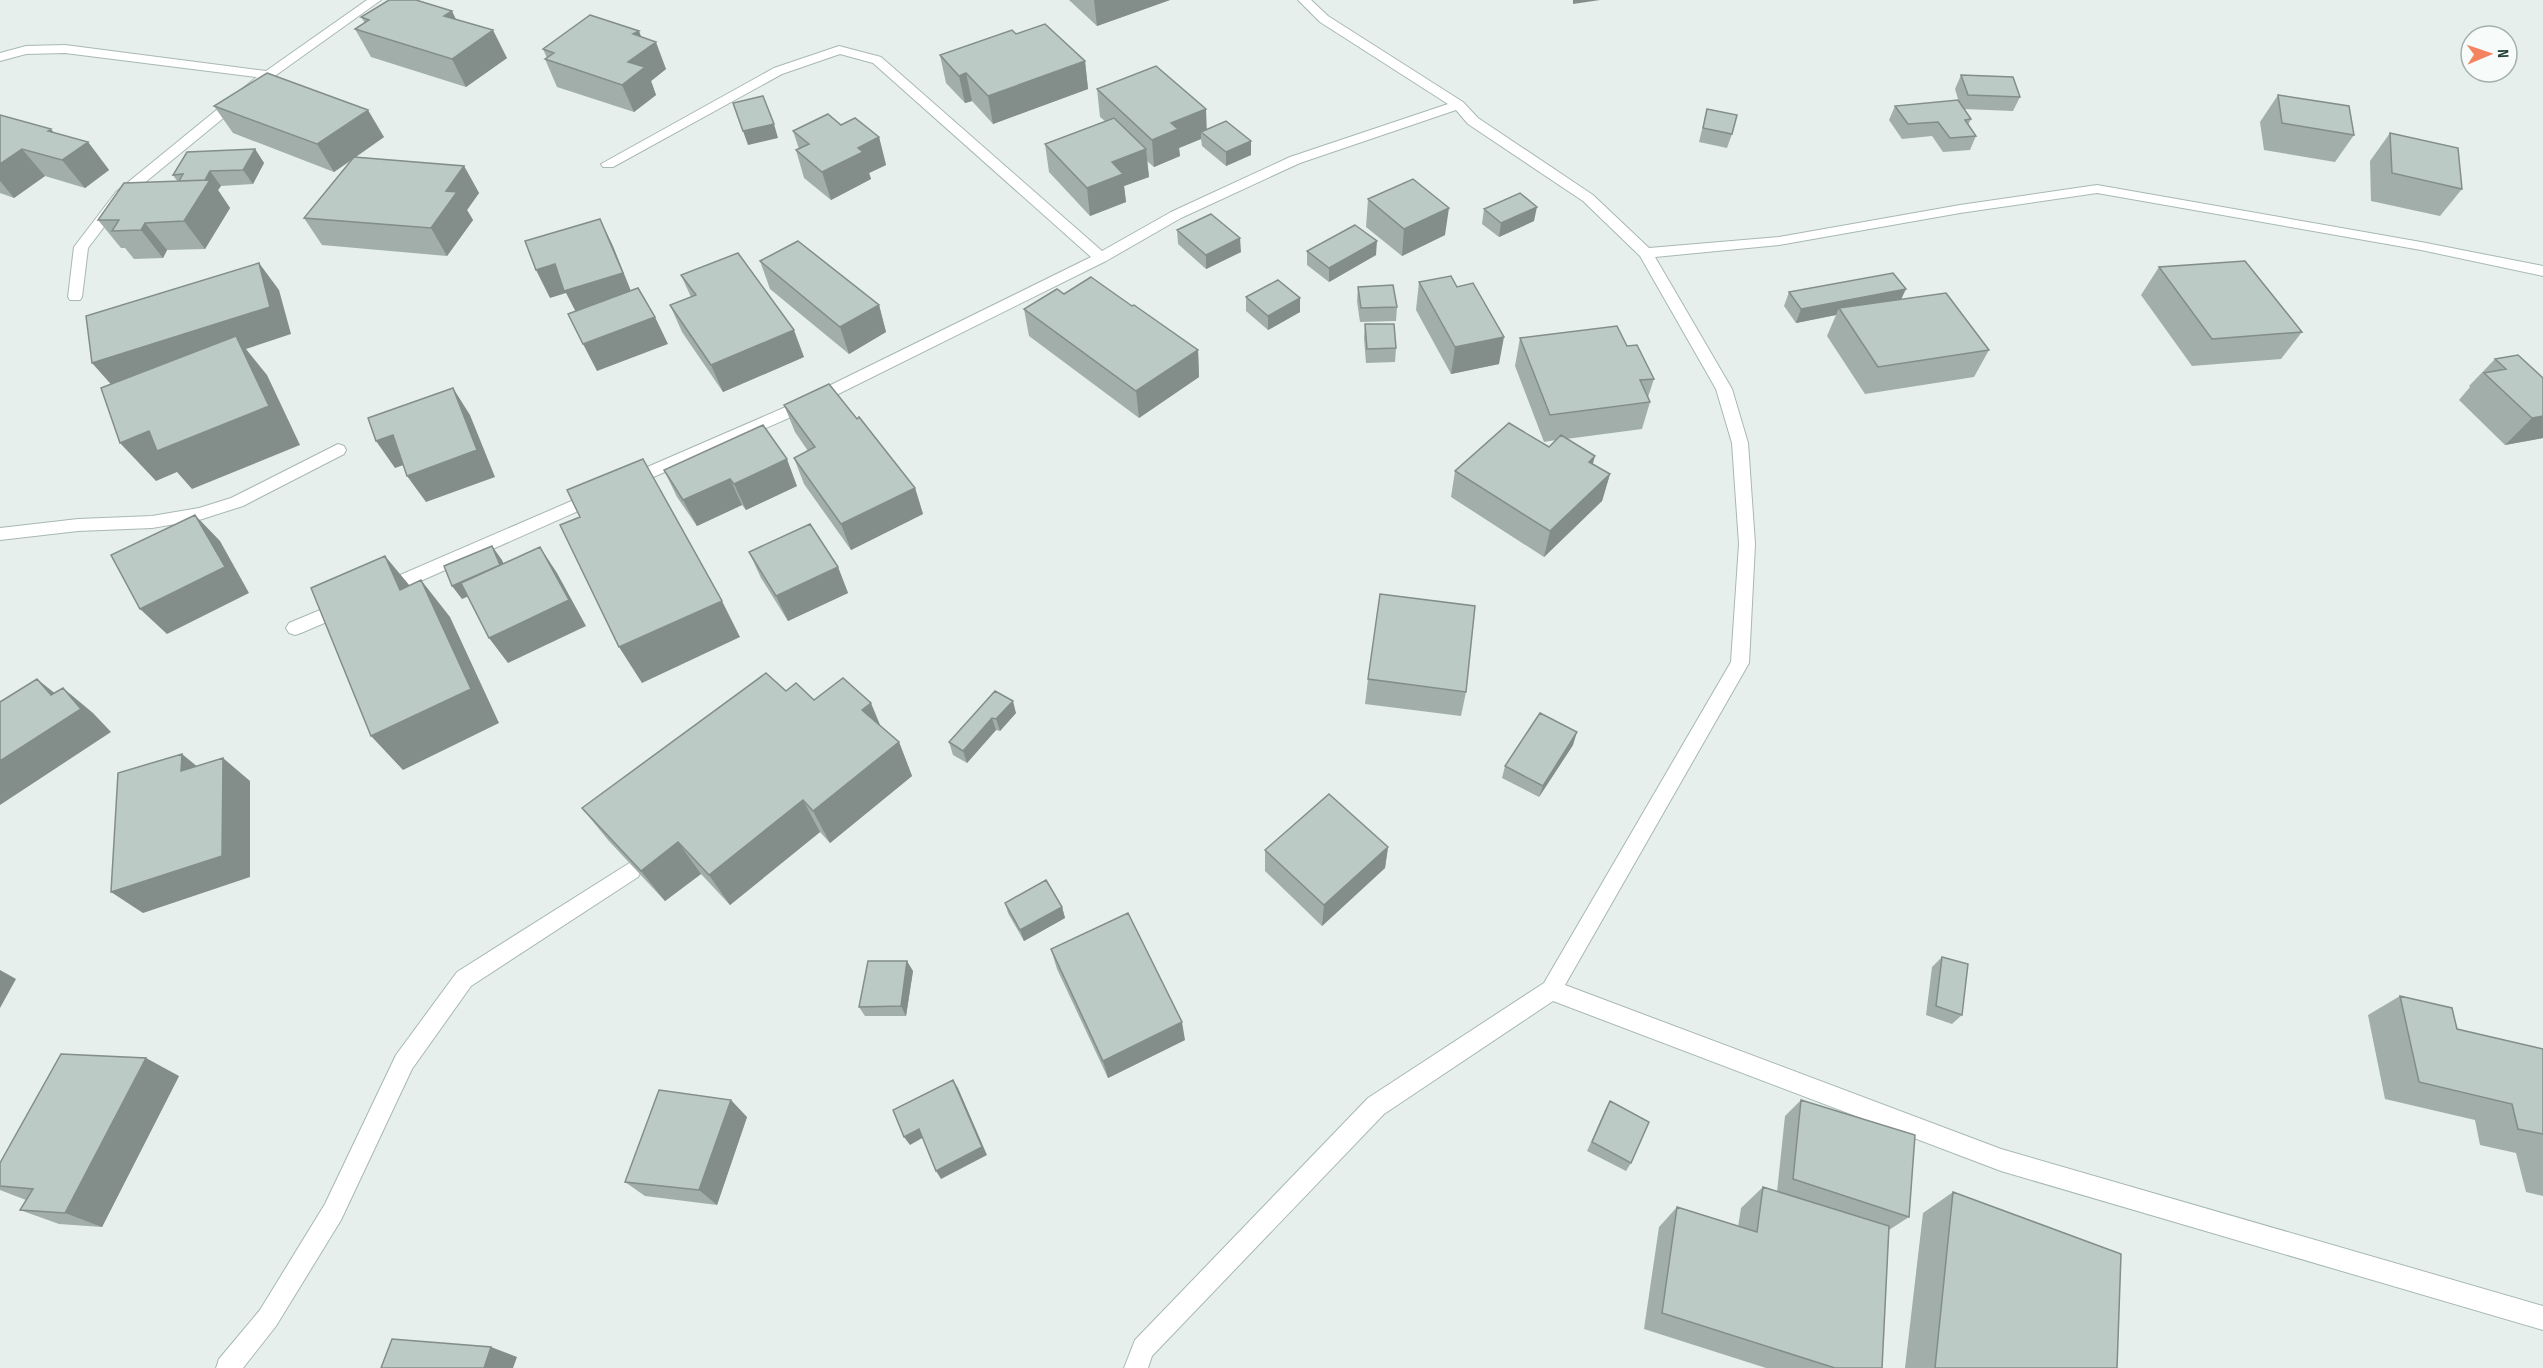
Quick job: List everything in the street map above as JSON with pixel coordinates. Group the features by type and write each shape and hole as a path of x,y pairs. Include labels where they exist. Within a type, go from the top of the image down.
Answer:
{"street":[{"path":"75,297 81,247 121,195 268,75 375,0"},
{"path":"1136,1368 1143,1348 1376,1106 1551,990 1740,663 1746,544 1740,443 1724,389 1646,253 1588,198 1473,121 1458,105 1324,19 1304,0"},
{"path":"0,57 26,51 65,49 268,75"},
{"path":"608,164 778,71 839,50 877,60 1101,258"},
{"path":"295,628 793,410 1101,258 1176,215 1295,160 1458,105"},
{"path":"1646,253 1779,241 1960,209 2097,189 2421,246 2543,271"},
{"path":"0,534 78,525 152,522 199,514 237,502 338,450"},
{"path":"228,1368 268,1318 328,1222 404,1062 464,979 632,871"},
{"path":"1551,990 2001,1160 2543,1318"}],"building":[{"path":"389,0 416,0 452,11 444,16 493,30 452,59 355,29 369,20 361,17"},
{"path":"590,15 639,31 633,34 656,42 628,62 645,67 622,85 545,59 554,53 543,49"},
{"path":"1045,24 1085,61 988,96 966,73 959,76 940,55 1012,30 1016,34"},
{"path":"1156,66 1206,109 1171,123 1178,129 1152,140 1097,89"},
{"path":"267,73 368,110 317,144 214,106"},
{"path":"1961,75 2013,77 2020,97 1968,95"},
{"path":"2278,95 2349,106 2354,135 2282,123"},
{"path":"763,96 774,124 743,131 733,103"},
{"path":"1958,100 1971,119 1965,120 1976,136 1950,138 1938,122 1908,124 1895,106"},
{"path":"1707,109 1737,115 1732,134 1703,128"},
{"path":"828,114 841,125 855,118 879,137 858,148 863,152 822,172 796,150 809,144 793,131"},
{"path":"0,115 88,142 62,160 22,149 0,164"},
{"path":"1114,118 1146,149 1112,162 1123,174 1087,188 1045,144"},
{"path":"1226,121 1251,141 1226,152 1201,132"},
{"path":"2390,133 2458,148 2462,189 2392,173"},
{"path":"255,149 243,170 210,171 205,180 179,181 183,174 173,175 187,152"},
{"path":"354,157 464,166 446,191 457,192 431,228 304,218"},
{"path":"1413,179 1449,208 1404,229 1368,199"},
{"path":"210,180 184,221 145,223 141,230 112,231 119,220 98,220 124,183"},
{"path":"1520,193 1537,207 1501,223 1484,209"},
{"path":"1211,214 1240,238 1206,255 1177,230"},
{"path":"600,219 623,273 564,291 555,264 536,270 525,241"},
{"path":"1355,225 1377,241 1329,268 1307,251"},
{"path":"798,241 879,305 840,327 760,261"},
{"path":"738,253 794,330 711,365 670,305 696,295 681,275"},
{"path":"2245,261 2302,332 2212,339 2159,267"},
{"path":"259,263 270,307 92,363 86,316"},
{"path":"1893,273 1906,289 1801,309 1789,292"},
{"path":"1451,276 1457,287 1473,283 1504,337 1455,347 1419,282"},
{"path":"1091,277 1198,350 1136,391 1024,309 1057,289 1064,294"},
{"path":"1278,280 1300,298 1268,316 1246,297"},
{"path":"1393,285 1397,307 1361,308 1358,287"},
{"path":"638,288 655,317 583,344 568,314"},
{"path":"1946,293 1989,350 1878,367 1839,308"},
{"path":"1365,324 1394,324 1396,348 1367,349"},
{"path":"1617,326 1627,346 1637,345 1654,379 1640,380 1650,402 1550,415 1520,338"},
{"path":"236,336 269,406 157,451 149,431 120,443 101,388"},
{"path":"2518,355 2543,378 2543,416 2532,418 2484,373 2506,369 2495,359"},
{"path":"829,384 857,419 859,417 915,488 841,524 794,458 815,447 784,405"},
{"path":"453,388 477,450 407,476 393,435 376,441 368,418"},
{"path":"1509,423 1549,447 1561,435 1595,456 1589,462 1610,474 1550,531 1455,471"},
{"path":"763,425 787,459 734,484 730,479 683,500 664,470"},
{"path":"643,459 722,601 619,647 560,525 580,517 567,490"},
{"path":"195,515 225,567 140,609 111,555"},
{"path":"810,524 838,567 776,596 749,552"},
{"path":"492,546 500,565 452,586 444,566"},
{"path":"540,547 569,600 489,638 461,583"},
{"path":"385,556 400,590 421,580 471,689 371,736 311,588"},
{"path":"1380,594 1475,606 1466,692 1368,679"},
{"path":"766,673 786,691 796,683 814,700 843,678 871,703 862,710 899,742 813,811 803,800 709,875 678,842 641,871 582,808"},
{"path":"37,679 51,695 63,688 81,709 0,761 0,702"},
{"path":"995,691 1013,701 996,719 992,718 963,751 949,742"},
{"path":"1540,713 1577,732 1543,786 1505,766"},
{"path":"182,754 181,771 223,758 222,856 111,892 118,773"},
{"path":"1329,794 1388,847 1324,905 1265,850"},
{"path":"1046,880 1062,907 1020,930 1005,903"},
{"path":"1128,913 1182,1022 1103,1061 1051,949"},
{"path":"1942,957 1968,964 1962,1015 1936,1006"},
{"path":"868,961 907,961 901,1006 859,1007"},
{"path":"2400,996 2452,1008 2457,1029 2543,1049 2543,1134 2518,1129 2512,1104 2419,1082"},
{"path":"61,1054 146,1058 65,1213 20,1210 33,1189 0,1186 0,1163"},
{"path":"953,1080 982,1147 936,1171 919,1129 904,1137 893,1110"},
{"path":"659,1090 731,1100 699,1190 625,1182"},
{"path":"1801,1100 1915,1135 1909,1217 1793,1179"},
{"path":"1610,1101 1649,1122 1631,1163 1592,1142"},
{"path":"1763,1187 1889,1226 1882,1368 1835,1368 1662,1313 1677,1207 1757,1232"},
{"path":"1953,1192 2121,1254 2117,1368 1935,1368"},
{"path":"392,1339 491,1347 484,1368 381,1368"}]}
